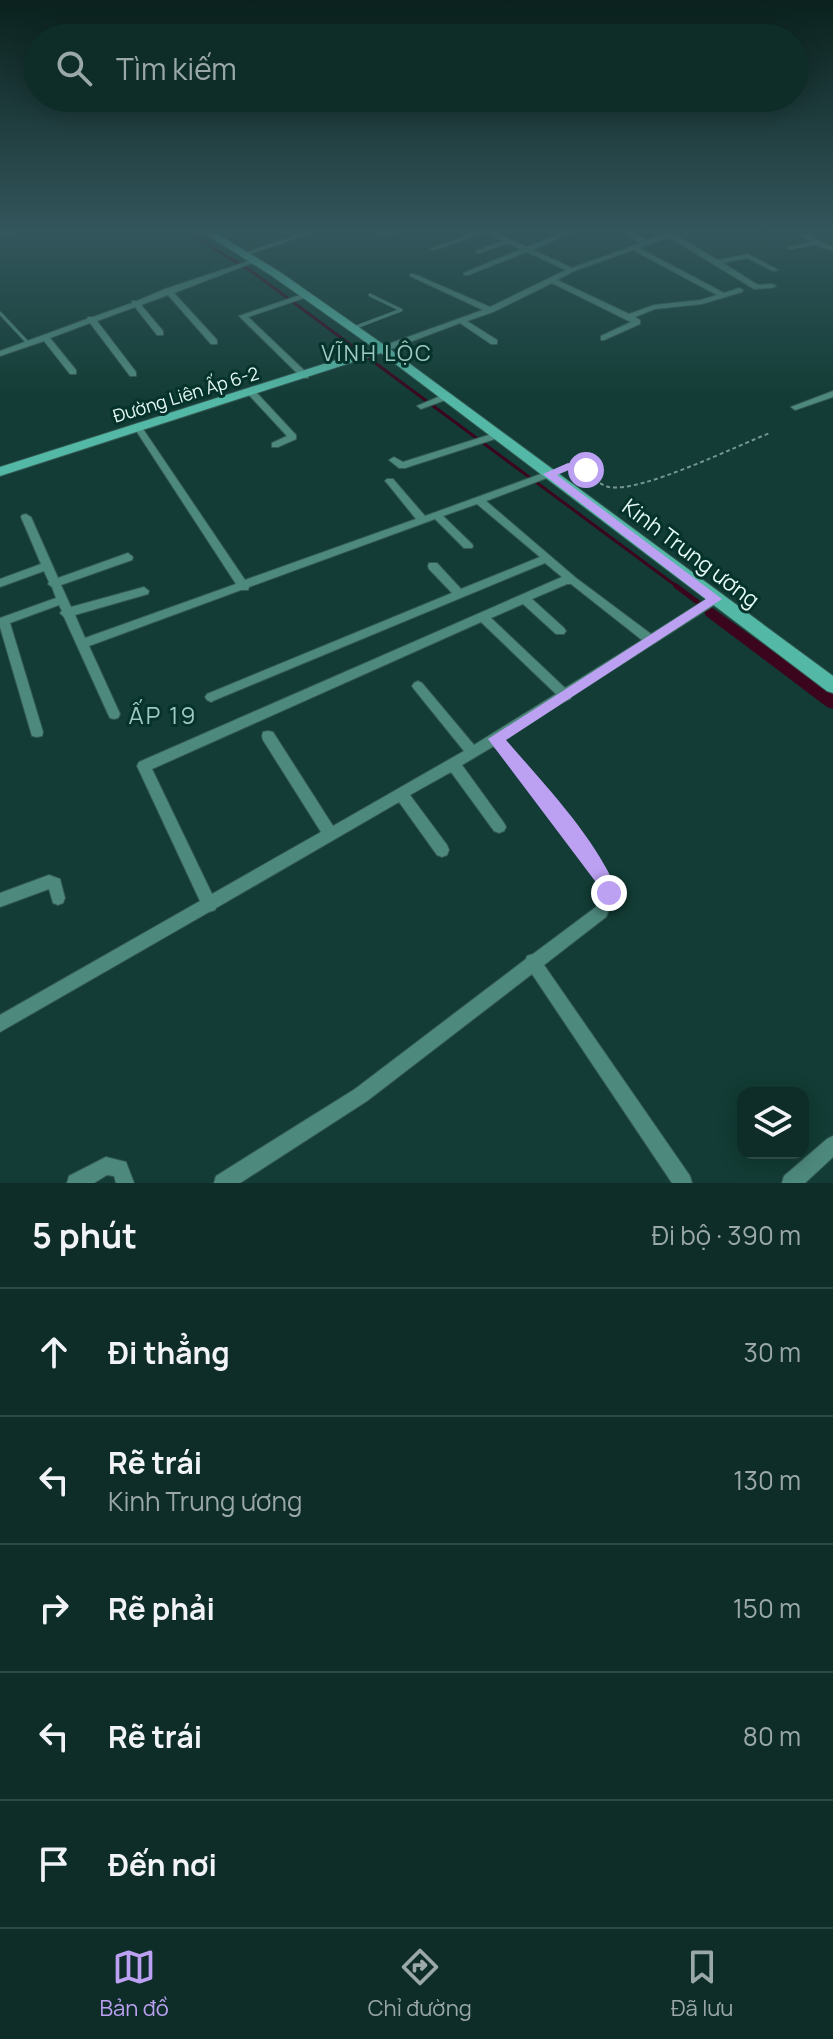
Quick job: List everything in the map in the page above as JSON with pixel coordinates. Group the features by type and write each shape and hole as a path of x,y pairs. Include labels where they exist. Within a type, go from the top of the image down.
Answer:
{"street":[{"path":"13,362 2,353 175,288"},
{"name":"Kinh Trung ương","path":"288,288 445,397 490,437 545,476 706,603 833,686"},
{"path":"441,288 490,310"},
{"path":"378,351 490,310 535,288"},
{"path":"569,288 637,322 604,338"},
{"path":"710,288 723,295"},
{"path":"629,317 674,302 702,302 739,290"},
{"path":"168,291 214,342"},
{"path":"301,297 243,319 305,376"},
{"path":"135,303 160,333"},
{"path":"91,319 133,374"},
{"path":"460,320 494,342"},
{"path":"45,337 73,372"},
{"name":"Đường Liên Ấp 6-2","path":"0,472 378,351"},
{"path":"252,393 293,437 275,445"},
{"path":"795,407 833,394"},
{"path":"421,406 445,397"},
{"path":"139,429 244,587"},
{"path":"394,460 402,466 490,437"},
{"path":"82,644 545,476"},
{"path":"390,481 423,520"},
{"path":"479,500 574,581 650,640"},
{"path":"436,515 468,546"},
{"path":"26,517 60,601 114,714"},
{"path":"53,584 128,557"},
{"path":"211,697 548,558"},
{"path":"0,583 46,566"},
{"path":"433,566 460,594"},
{"path":"210,905 144,766 482,616 566,580 574,581"},
{"path":"66,613 144,591"},
{"path":"524,598 560,631"},
{"path":"37,732 2,622 60,601"},
{"path":"0,1024 473,753 566,696 706,603"},
{"path":"482,616 566,696"},
{"path":"418,686 473,753"},
{"path":"268,736 331,835"},
{"path":"223,1183 361,1095 601,912 609,893 602,876 537,787 495,739"},
{"path":"453,764 499,827"},
{"path":"401,794 442,850"},
{"path":"0,900 49,882 55,884 58,898"},
{"path":"533,962 683,1183"},
{"path":"791,1183 833,1145"},
{"path":"76,1183 106,1166 120,1168 125,1183"}],"lane":[{"path":"350,329 401,310 370,295"},
{"path":"0,313 28,343"}],"path":[{"path":"545,476 578,466 604,485 620,488 770,433"}],"waterway":[{"path":"274,288 679,588"},
{"path":"676,586 711,612"},
{"path":"711,612 833,703"}],"district":[{"name":"VĨNH LỘC","path":"377,353"},
{"name":"ẤP 19","path":"163,716"}],"route":[{"path":"586,470 568,466 549,474 715,599 495,739 537,787 602,876 609,893"}]}
